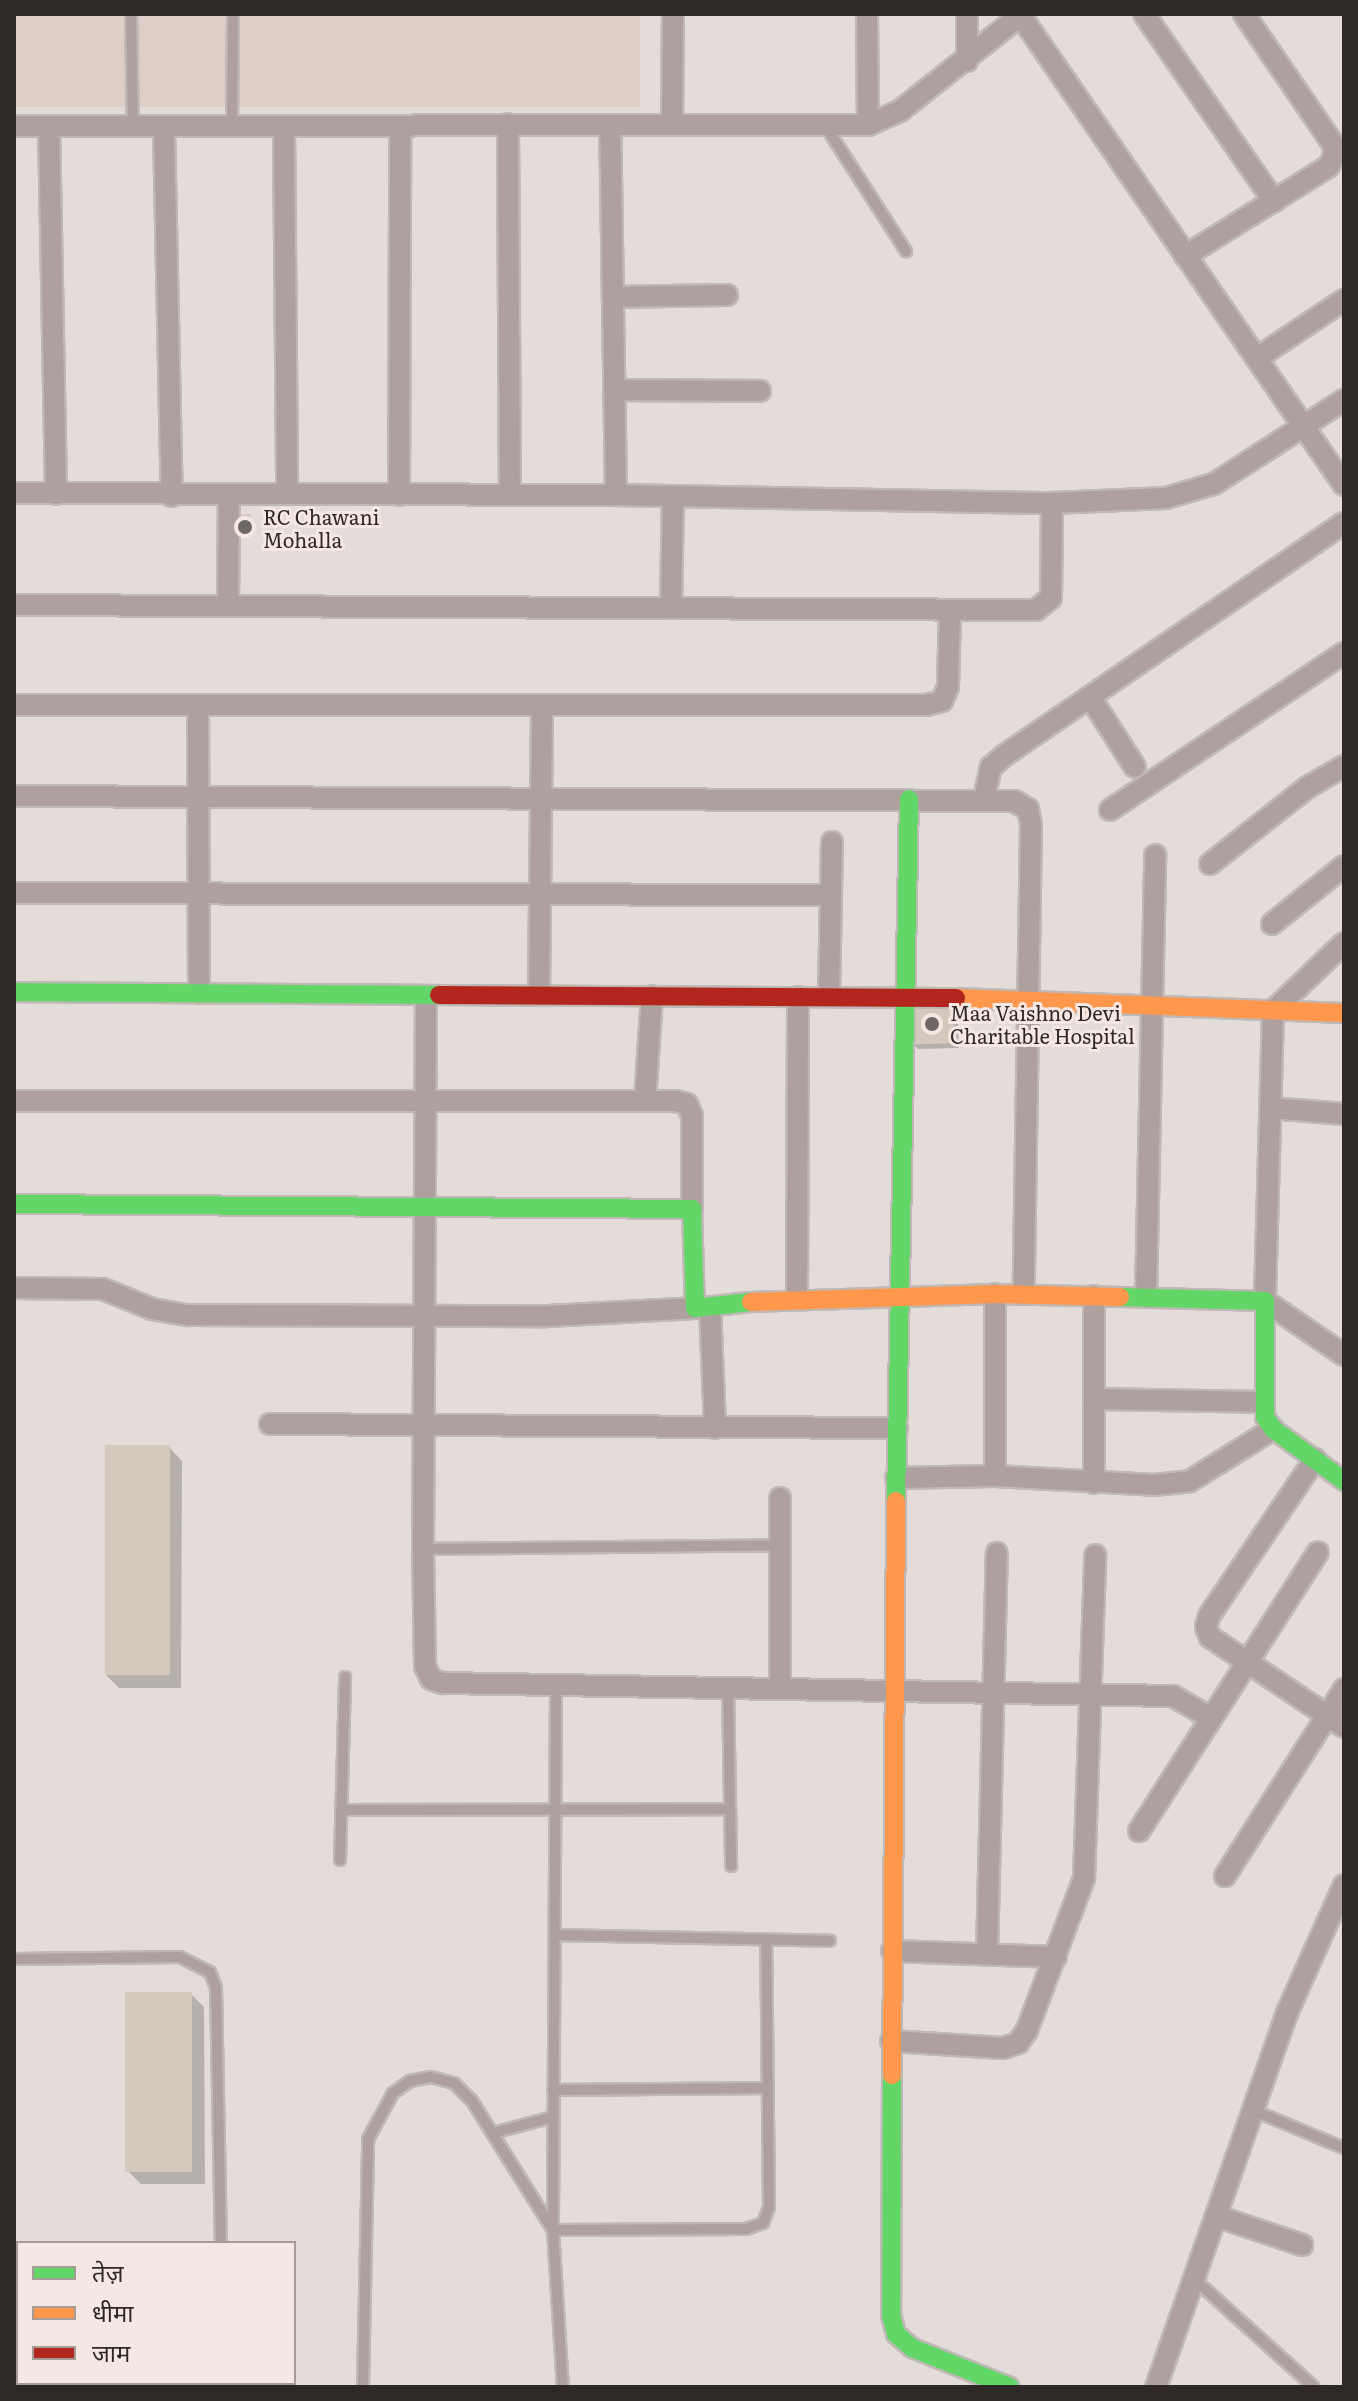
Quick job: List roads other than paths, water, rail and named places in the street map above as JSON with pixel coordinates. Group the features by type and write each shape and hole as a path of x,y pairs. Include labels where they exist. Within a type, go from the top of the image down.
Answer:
{"street":[{"path":"672,125 673,14"},
{"path":"867,14 868,125"},
{"path":"967,14 967,61"},
{"path":"14,126 232,129 508,124 868,125 901,110 967,61 1021,14 1344,485"},
{"path":"1144,14 1274,201"},
{"path":"1185,256 1329,166 1333,144 1244,14"},
{"path":"508,124 510,494"},
{"path":"610,125 616,495"},
{"path":"49,126 56,494"},
{"path":"399,495 400,126"},
{"path":"164,128 172,496"},
{"path":"284,128 287,494"},
{"path":"613,297 727,295"},
{"path":"1257,358 1344,300"},
{"path":"614,390 760,391"},
{"path":"14,493 172,496 616,495 1052,503 1193,494 1304,428 1344,400"},
{"path":"228,606 229,495"},
{"path":"671,608 673,496"},
{"path":"14,605 950,610 1047,606 1053,585 1052,503"},
{"path":"984,799 991,767 1344,523"},
{"path":"14,705 198,709 542,709 926,705 942,701 948,687 950,610"},
{"path":"1110,810 1344,653"},
{"path":"1090,697 1135,767"},
{"path":"198,709 199,993"},
{"path":"539,995 542,709"},
{"path":"1210,864 1308,787 1344,766"},
{"path":"14,796 1014,801 1028,809 1030,999 1024,1294"},
{"path":"909,799 902,1295 896,1478 891,2315 896,2334 912,2348 1010,2387"},
{"path":"829,996 832,842"},
{"path":"1146,1297 1155,855"},
{"path":"1272,924 1344,866"},
{"path":"14,893 831,895"},
{"path":"1344,943 1273,1011 1263,1402 1273,1429 1344,1481"},
{"path":"14,992 1030,999 1344,1013"},
{"path":"426,996 427,1313 423,1549 425,1666 431,1679 556,1685 728,1685 1173,1696 1211,1718"},
{"path":"645,1101 652,996"},
{"path":"797,1298 798,997"},
{"path":"14,1101 645,1101 687,1104 692,1116 692,1209 715,1428"},
{"path":"1271,1108 1344,1114"},
{"path":"14,1204 692,1209"},
{"path":"14,1288 103,1289 152,1309 187,1315 427,1313 548,1316 702,1308 797,1298 902,1295 1024,1294 1265,1301 1344,1355"},
{"path":"995,1294 995,1476"},
{"path":"1094,1296 1094,1483"},
{"path":"1094,1399 1263,1402"},
{"path":"270,1424 897,1428"},
{"path":"896,1478 995,1476 1094,1483 1190,1481 1273,1429"},
{"path":"1315,1459 1209,1616 1210,1637 1335,1721"},
{"path":"780,1498 780,1686"},
{"path":"1139,1831 1318,1552"},
{"path":"987,1954 997,1553"},
{"path":"891,2041 1003,2048 1018,2043 1056,1957 1084,1878 1095,1555"},
{"path":"1225,1876 1335,1721 1344,1689"},
{"path":"1156,2387 1287,2013 1344,1885"},
{"path":"892,1951 1056,1957"},
{"path":"1216,2216 1302,2245"}],"lane":[{"path":"131,14 133,129"},
{"path":"232,129 233,14"},
{"path":"826,127 906,251"},
{"path":"423,1549 780,1545"},
{"path":"340,1860 345,1677"},
{"path":"556,1685 553,2230 563,2387"},
{"path":"728,1685 731,1866"},
{"path":"341,1810 730,1809"},
{"path":"555,1935 830,1941"},
{"path":"553,2230 746,2229 763,2223 769,2207 766,1940"},
{"path":"14,1959 180,1957 210,1972 216,1988 221,2241"},
{"path":"363,2387 364,2167 379,2114 393,2093 410,2081 431,2077 454,2083 493,2133 553,2230"},
{"path":"553,2090 767,2088"},
{"path":"1255,2111 1344,2148"},
{"path":"493,2133 553,2117"},
{"path":"1194,2279 1314,2387"}],"place":[{"name":"RC Chawani Mohalla","path":"245,527"},
{"name":"Maa Vaishno Devi Charitable Hospital","path":"932,1024"}]}
